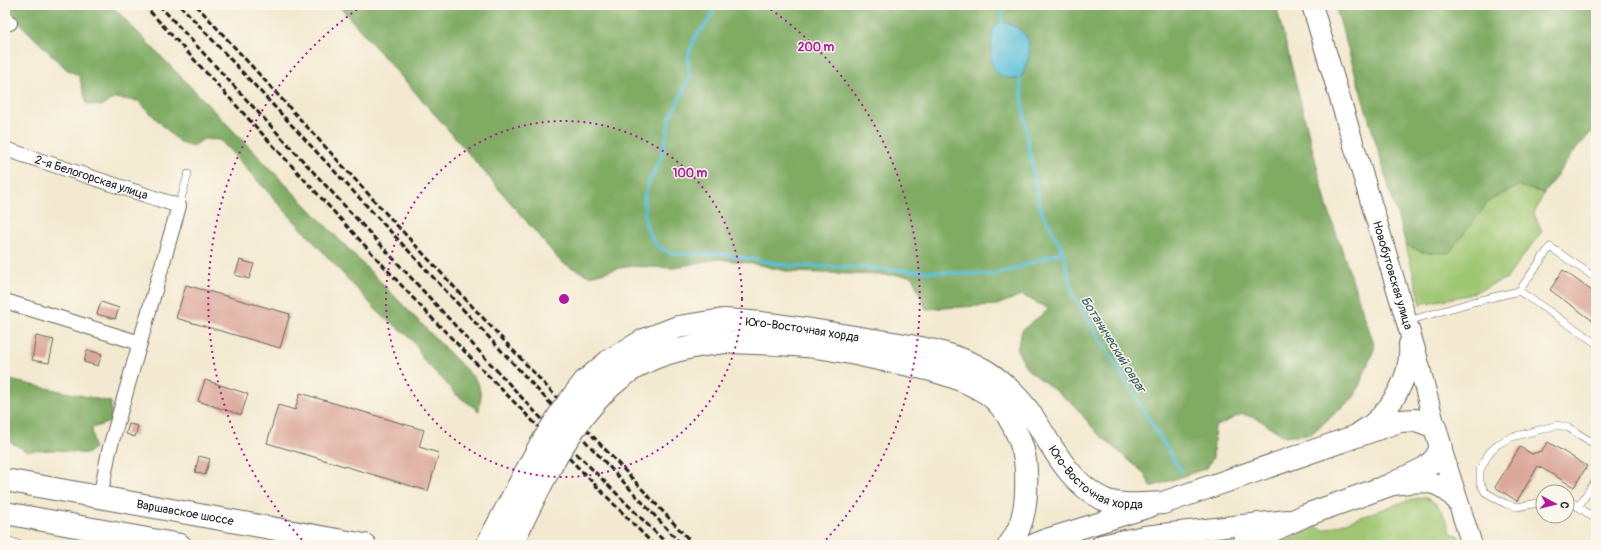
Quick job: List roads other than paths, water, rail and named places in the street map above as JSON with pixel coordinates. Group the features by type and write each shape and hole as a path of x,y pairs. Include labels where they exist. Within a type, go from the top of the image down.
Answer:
{"main road":[{"name":"Юго-Восточная хорда","path":"488,545 538,449 563,409 584,382 610,360 644,340 678,327 723,320 790,326 928,349 960,358 987,372 1012,391 1028,411 1063,465 1081,484 1104,499 1131,505 1163,503 1346,439 1408,420 1424,422 1435,427"},
{"name":"Юго-Восточная хорда","path":"510,545 558,454 595,403 620,378 651,360 685,347 725,342 822,348 935,370 963,380 986,393 1002,408 1014,428 1026,460 1027,490 1022,521 1009,545"},
{"name":"Новобутовская улица","path":"1435,427 1441,448"},
{"path":"1242,545 1306,515 1390,485 1425,468 1435,459 1441,448"},
{"name":"Варшавское шоссе","path":"5,480 365,545"},
{"path":"5,513 180,545"}],"street":[{"name":"Новобутовская улица","path":"1312,5 1407,322 1435,427"},
{"name":"2-я Белогорская улица","path":"5,148 179,206"},
{"path":"100,498 109,451 179,206"},
{"path":"5,301 140,343"},
{"path":"1346,439 1370,427 1390,405 1397,392 1404,378 1410,350 1407,322"},
{"name":"Новобутовская улица","path":"1441,448 1456,500 1472,545"},
{"path":"1390,485 1428,482 1439,485 1456,500"},
{"path":"1032,545 1043,540 1163,503"},
{"path":"1100,545 1132,538 1262,524 1306,515"},
{"path":"1055,545 1099,523"}],"lane":[{"path":"179,206 188,174"},
{"path":"1407,322 1473,302 1519,291 1550,246 1596,278"},
{"path":"1519,291 1596,343"},
{"path":"1535,503 1518,506 1506,504 1485,492 1480,482 1480,470 1489,453 1498,444 1512,436 1558,425 1569,428 1596,445"},
{"path":"1578,507 1596,480"},
{"path":"1575,505 1596,518"},
{"path":"5,539 20,545"}],"water":[{"path":"1002,21 1021,31 1029,44 1028,60 1020,79 1008,78 1000,75 992,64 991,47 993,28"}],"waterway":[{"path":"717,5 708,22 695,37 689,54 688,63 690,77 670,118 662,156 649,181 644,198 645,218 648,232 658,247 674,254 723,254 792,266 851,267 990,275 1015,269 1063,251"},
{"path":"1002,21 1004,5"},
{"name":"Ботанический овраг","path":"1020,79 1026,132 1040,208 1063,251 1073,295 1181,471"}],"railway":[{"path":"144,5 425,311 654,545"},
{"path":"159,5 537,414 668,545"},
{"path":"180,5 682,545"},
{"path":"196,5 392,220 694,545"}]}
